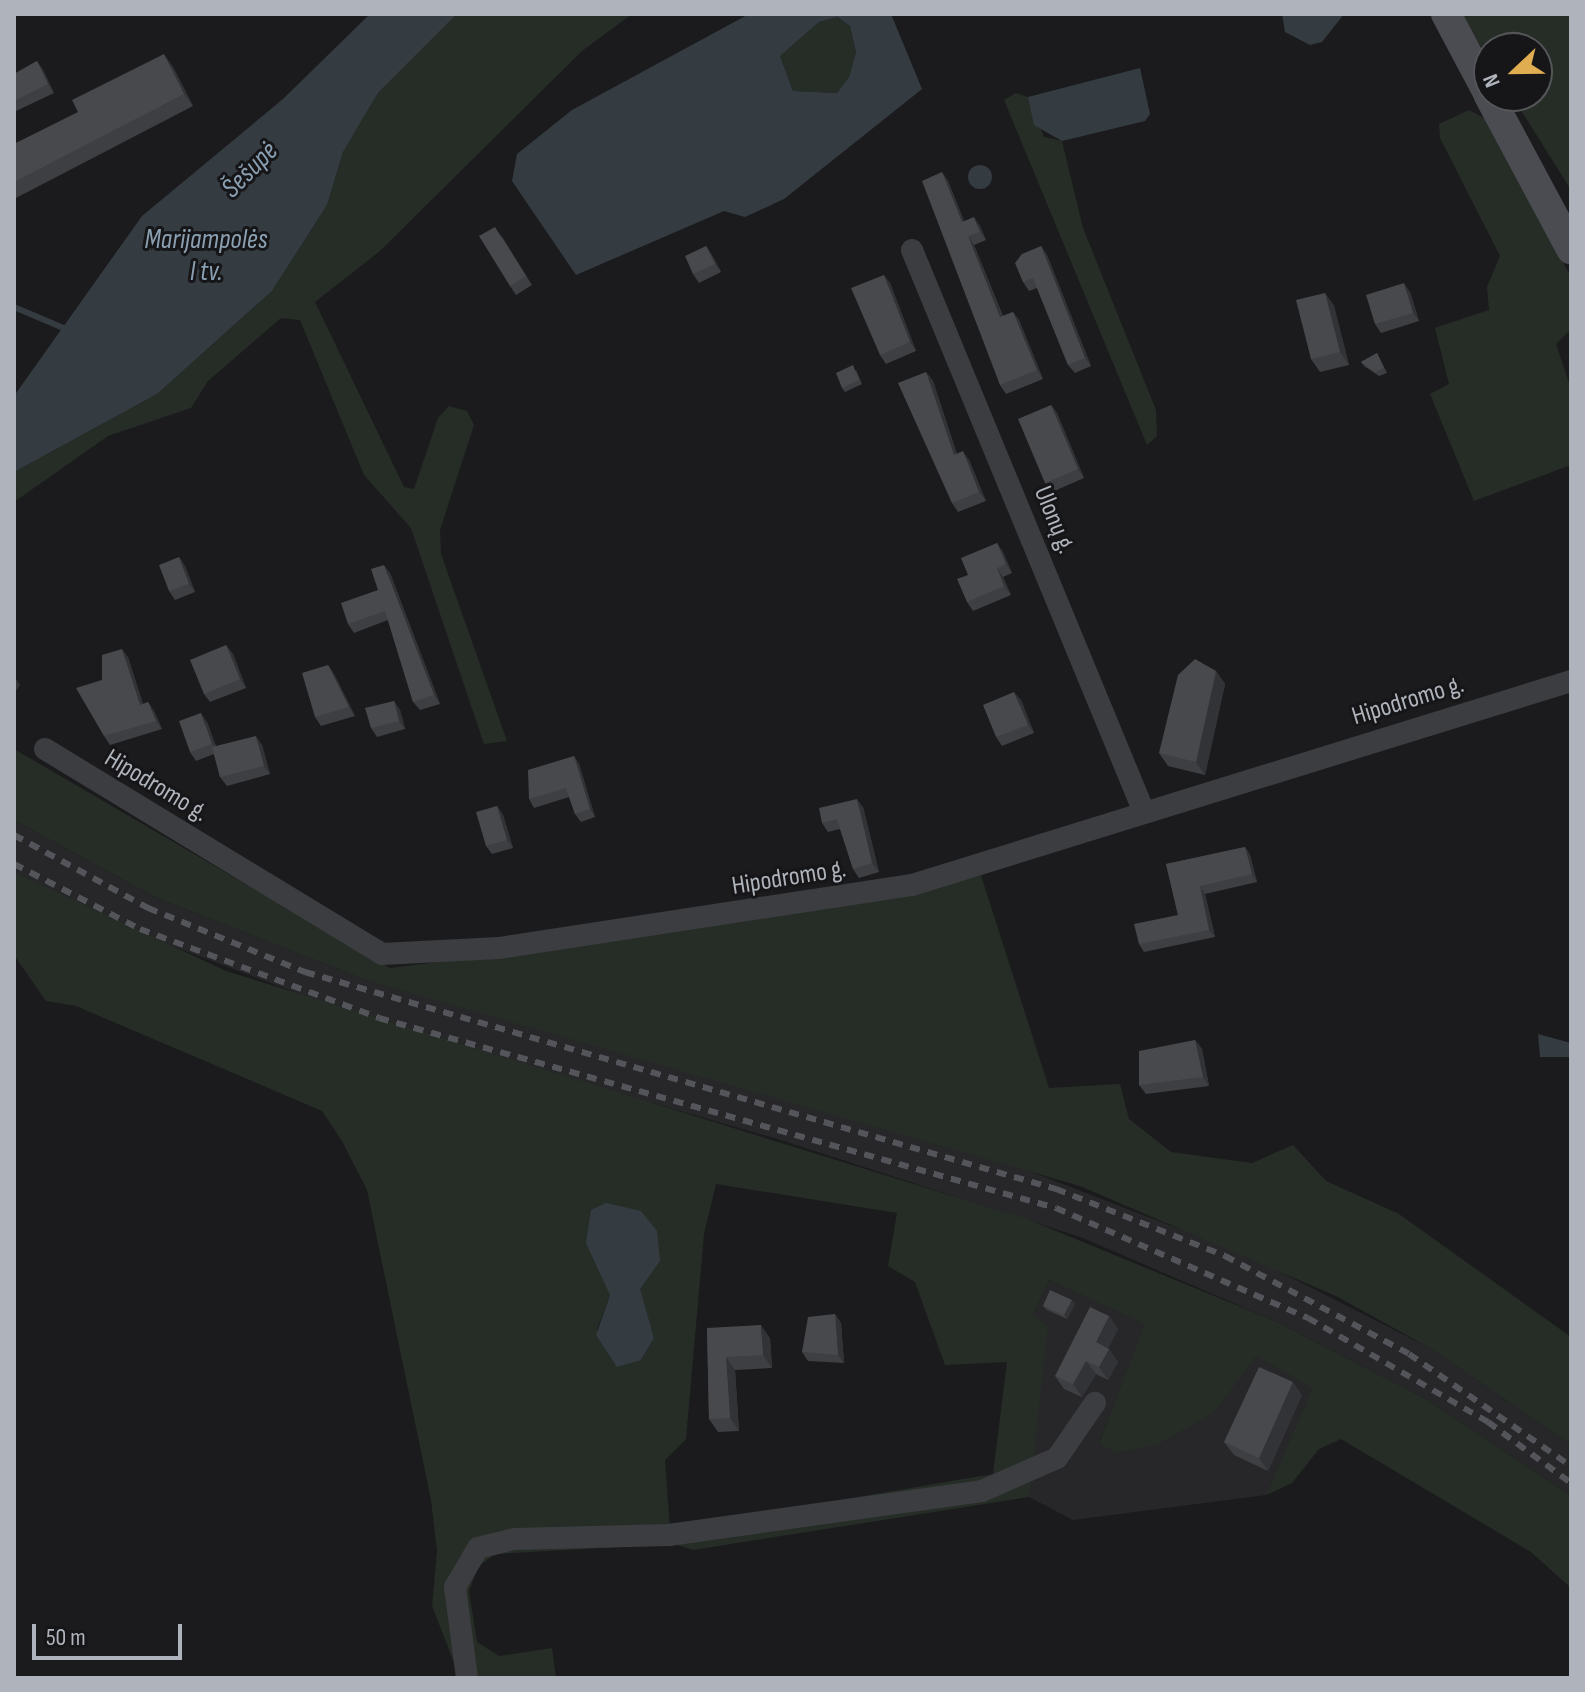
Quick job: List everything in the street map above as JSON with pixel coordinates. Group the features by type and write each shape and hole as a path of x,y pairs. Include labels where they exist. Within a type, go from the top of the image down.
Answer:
{"street":[{"path":"1446,14 1473,65"},
{"path":"1498,112 1571,249"},
{"name":"Ulonų g.","path":"912,250 1144,812"},
{"name":"Hipodromo g.","path":"45,749 382,954 499,948 815,904 912,885 1571,681"},
{"path":"467,1678 455,1587 478,1548 515,1539 669,1535 982,1491 1057,1458 1095,1403"}],"shaded area":[{"path":"457,14 632,14 582,51 380,251 315,302 404,487 414,489 438,418 449,406 467,411 474,425 440,530 441,554 507,741 484,744 411,528 364,475 300,320 281,318 208,381 191,408 108,436 14,502 14,472 157,394 272,291 327,205 343,152 378,93"},
{"path":"1461,14 1571,14 1571,190 1522,112 1553,112 1553,32 1473,34"},
{"path":"836,17 850,26 856,52 849,77 837,93 793,91 780,56 819,22"},
{"path":"1016,93 1028,97 1044,137 1062,141 1083,228 1156,410 1157,436 1147,445 1004,100"},
{"path":"1469,110 1484,118 1571,277 1571,329 1556,344 1571,389 1571,465 1474,501 1430,394 1449,384 1435,328 1489,310 1487,287 1500,256 1440,138 1439,124"},
{"path":"14,749 390,968 584,944 979,869 1049,1088 1120,1084 1129,1119 1171,1152 1252,1163 1293,1145 1326,1181 1399,1214 1571,1337 1571,1444 1428,1347 1336,1296 1080,1186 366,980 155,897 14,820"},
{"path":"14,820 155,897 366,980 980,1152 1247,1255 1428,1347 1571,1444 1571,1496 1422,1397 1275,1321 1083,1238 784,1141 377,1023 138,933 14,872"},
{"path":"14,872 226,971 1027,1219 1275,1321 1422,1397 1571,1496 1571,1588 1531,1552 1341,1439 1319,1449 1292,1483 1266,1495 1313,1388 1256,1356 1214,1413 1158,1444 1116,1453 1099,1443 1145,1324 1049,1280 1033,1315 1048,1327 1029,1497 693,1550 674,1544 495,1554 478,1567 469,1591 477,1642 499,1656 552,1648 556,1678 460,1678 432,1606 437,1551 431,1500 367,1190 342,1141 322,1111 76,1006 46,1001 14,955","holes":["716,1184 897,1213 888,1266 915,1282 945,1365 1007,1362 993,1474 670,1529 665,1460 686,1439 704,1234","639,1289 654,1338 641,1360 597,1329 610,1295"]},
{"path":"1049,1280 1146,1324 1099,1442 1214,1413 1255,1355 1314,1388 1266,1495 1073,1520 1029,1497 1033,1315"}],"water":[{"name":"Marijampolės I tv.","path":"370,14 457,14 378,93 343,152 327,205 272,291 157,394 14,472 14,396 142,216 283,99"},
{"path":"749,14 891,14 922,89 784,199 745,217 724,211 576,275 512,181 517,154 572,110","holes":["837,17 850,26 856,52 849,77 837,93 793,91 780,56 819,22"]},
{"path":"1282,14 1344,14 1322,42 1310,45 1285,32"},
{"path":"1140,68 1150,114 1145,121 1062,141 1034,125 1028,97"},
{"path":"980,165 991,172 992,177 985,188 980,189 969,182 968,177 975,166"},
{"path":"1538,1034 1571,1043 1571,1057 1540,1057"},
{"path":"606,1203 641,1211 657,1231 660,1261 640,1289 654,1338 641,1360 617,1367 596,1335 610,1295 586,1243 591,1210"}],"building":[{"path":"164,54 184,94 14,182 14,144 78,112 72,100"},
{"path":"37,61 48,84 14,101 14,74"},
{"path":"942,172 962,222 974,217 980,232 968,236 1000,317 1013,312 1037,370 1000,385 922,181"},
{"path":"495,227 526,276 510,286 479,236"},
{"path":"706,246 715,264 693,274 685,256"},
{"path":"1041,246 1085,358 1068,365 1033,278 1023,282 1015,263 1022,254"},
{"path":"884,275 910,342 880,355 851,288"},
{"path":"1404,283 1413,313 1375,324 1366,295"},
{"path":"1325,293 1340,352 1311,359 1296,300"},
{"path":"1377,353 1384,368 1375,372 1361,362"},
{"path":"853,365 859,380 842,388 836,373"},
{"path":"926,372 954,455 963,451 979,492 952,503 898,383"},
{"path":"1051,405 1078,469 1045,483 1018,419"},
{"path":"997,543 1006,564 997,568 1004,586 967,602 957,579 968,575 961,558"},
{"path":"179,557 189,584 169,591 159,565"},
{"path":"384,565 434,695 413,702 385,611 348,624 341,603 378,590 371,569"},
{"path":"226,645 240,679 204,694 190,660"},
{"path":"122,649 140,705 148,702 156,721 104,736 76,688 102,680 102,655"},
{"path":"1195,659 1216,671 1196,762 1159,753 1178,675"},
{"path":"328,665 349,707 315,717 302,673"},
{"path":"1014,692 1028,725 996,737 983,705"},
{"path":"394,701 399,721 371,728 365,708"},
{"path":"201,713 212,744 190,752 179,721"},
{"path":"256,736 264,766 220,777 212,747"},
{"path":"574,756 590,809 575,814 566,788 529,799 528,770"},
{"path":"857,799 872,863 853,869 837,819 822,823 819,808"},
{"path":"497,806 507,840 486,846 476,812"},
{"path":"1245,847 1252,874 1200,886 1209,930 1139,944 1134,924 1178,915 1166,864"},
{"path":"1195,1040 1203,1077 1139,1085 1139,1051"},
{"path":"1050,1290 1072,1300 1064,1315 1043,1306"},
{"path":"1090,1307 1109,1316 1096,1342 1109,1349 1099,1367 1086,1361 1073,1384 1055,1376"},
{"path":"835,1314 838,1355 802,1352 808,1317"},
{"path":"761,1325 763,1355 726,1357 730,1418 709,1419 707,1328"},
{"path":"1259,1367 1293,1382 1259,1458 1224,1442"}],"waterway":[{"path":"14,307 73,332"}],"railway":[{"path":"14,835 148,908 305,972 1056,1189 1225,1256 1409,1354 1571,1466"},
{"path":"14,864 140,929 379,1018 1056,1208 1308,1318 1488,1422 1571,1483"}],"water label":[{"name":"Šešupė","path":"250,170"}]}
